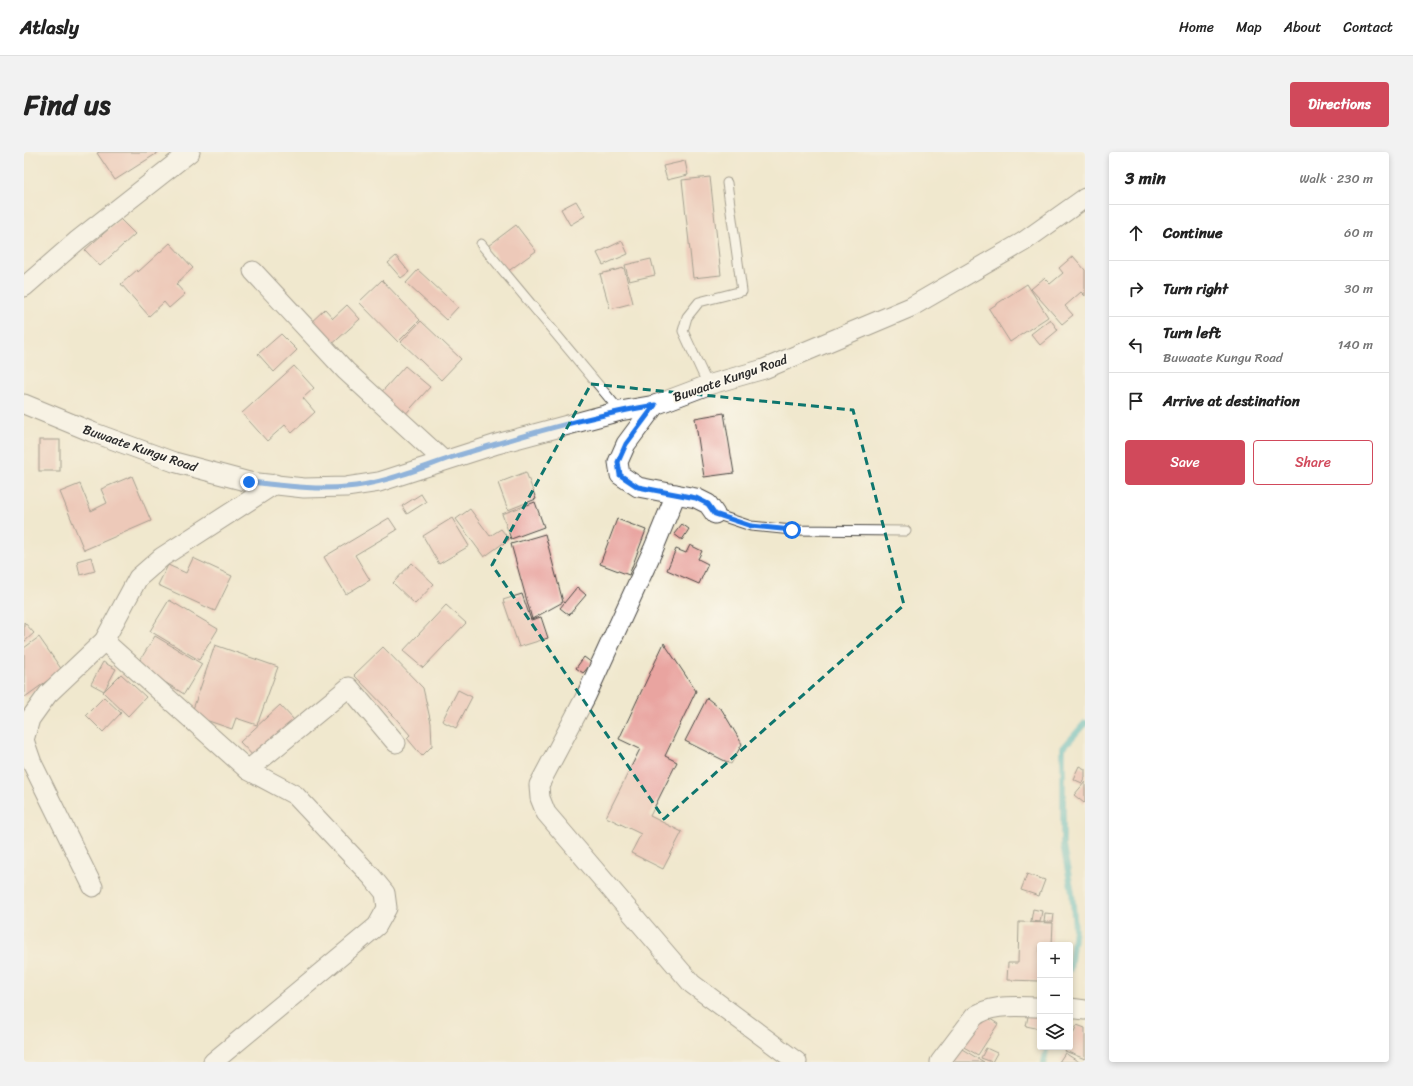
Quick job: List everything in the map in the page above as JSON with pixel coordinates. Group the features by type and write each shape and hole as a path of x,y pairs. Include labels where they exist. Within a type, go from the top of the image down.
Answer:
{"street":[{"path":"24,287 78,240 190,152"},
{"name":"Buwaate Kungu Road","path":"24,404 92,432 174,462 249,482 304,488 346,487 379,482 443,460 497,444 620,410 655,405 708,385 764,369 911,307 1023,242 1085,198"},
{"path":"253,271 346,371 443,460"},
{"path":"655,405 626,444 618,462 620,475 638,487 696,498 708,504 715,514"},
{"path":"93,887 32,763 24,740 30,719 48,694 104,641 138,578 162,557 274,484"},
{"path":"676,494 653,550 586,696 539,785 540,798 546,813 692,984 797,1062"},
{"path":"104,641 248,770 295,795 372,877 385,893 387,908 377,926 213,1062"},
{"path":"248,770 349,687 396,743"},
{"path":"940,1062 974,1017 980,1012 986,1009 997,1008 1037,1007"}],"lane":[{"path":"708,385 683,331 687,317 699,302 742,291 727,183"},
{"path":"481,244 620,410"},
{"path":"715,514 758,527 792,530 906,531"}],"highlighted area":[{"path":"591,384 853,410 904,605 664,819 492,565"}],"building":[{"path":"159,152 115,180 97,153"},
{"path":"685,161 688,175 667,180 663,166"},
{"path":"710,177 721,275 693,278 682,180"},
{"path":"576,201 585,216 570,225 561,209"},
{"path":"120,219 135,234 100,266 85,250"},
{"path":"516,225 536,251 507,272 488,246"},
{"path":"622,241 628,254 603,265 597,253"},
{"path":"170,243 193,268 176,284 185,294 169,308 164,302 149,316 121,284 137,270 138,272"},
{"path":"396,256 409,272 401,278 388,263"},
{"path":"1073,256 1085,270 1085,296 1081,292 1065,306 1073,315 1062,324 1031,289 1044,278 1050,284 1063,273 1059,268"},
{"path":"651,259 655,275 629,281 625,265"},
{"path":"624,268 633,303 610,309 600,274"},
{"path":"418,270 458,307 446,320 406,283"},
{"path":"382,280 420,320 398,342 359,302"},
{"path":"1027,284 1048,317 1010,342 989,309"},
{"path":"347,305 360,319 328,348 307,326 325,309 333,318"},
{"path":"1050,319 1058,330 1040,345 1031,334"},
{"path":"421,321 461,359 441,380 401,342"},
{"path":"281,334 297,350 274,372 258,354"},
{"path":"294,366 314,388 303,398 315,412 292,433 285,425 267,441 242,413"},
{"path":"405,366 430,387 402,418 377,397"},
{"path":"724,413 734,473 704,477 695,418"},
{"path":"39,440 60,440 60,471 39,471"},
{"path":"526,472 536,499 508,510 498,483"},
{"path":"132,476 151,521 84,550 60,492 80,484 91,511 107,503 101,489"},
{"path":"421,494 426,502 407,514 402,506"},
{"path":"535,502 544,527 511,539 502,514"},
{"path":"470,509 490,536 501,529 509,539 484,557 456,519"},
{"path":"389,518 397,530 355,555 370,580 346,594 324,557"},
{"path":"452,518 469,546 439,564 423,536"},
{"path":"617,519 646,530 629,575 600,564"},
{"path":"682,524 689,529 682,540 674,534"},
{"path":"545,534 563,602 532,619 511,544"},
{"path":"690,545 702,551 698,559 708,564 699,584 667,570 676,549 686,553"},
{"path":"91,557 95,571 80,575 77,561"},
{"path":"193,558 232,576 215,611 158,585 168,565 186,573"},
{"path":"412,563 434,584 415,604 393,583"},
{"path":"577,587 586,595 569,615 560,608"},
{"path":"522,594 531,620 541,617 548,638 519,647 503,600"},
{"path":"169,600 218,629 199,660 150,631"},
{"path":"446,605 466,623 423,668 403,651"},
{"path":"24,622 34,633 24,642"},
{"path":"155,636 202,664 184,694 137,665"},
{"path":"39,637 62,670 25,697 24,648"},
{"path":"664,643 696,691 665,756 677,762 650,816 682,832 663,869 631,853 641,834 606,817 640,749 619,739"},
{"path":"215,645 278,667 257,725 236,718 232,729 191,715"},
{"path":"383,647 423,688 431,723 432,746 422,756 407,738 410,735 393,715 354,675"},
{"path":"584,657 592,663 583,673 576,668"},
{"path":"103,662 116,669 104,691 91,684"},
{"path":"121,674 146,697 128,716 103,692"},
{"path":"458,690 472,697 456,728 442,721"},
{"path":"104,697 121,713 103,732 86,715"},
{"path":"707,698 722,710 742,744 731,764 685,741"},
{"path":"280,705 295,721 255,758 240,742"},
{"path":"1079,766 1085,769 1085,777 1082,783 1073,779"},
{"path":"1085,782 1085,802 1084,803 1074,795"},
{"path":"1027,874 1045,880 1039,896 1021,890"},
{"path":"1033,909 1042,911 1040,922 1031,921"},
{"path":"1045,913 1054,914 1053,922 1044,922"},
{"path":"1019,922 1053,923 1052,942 1037,942 1037,981 1007,980 1008,963 1018,963"},
{"path":"1029,1012 1037,1013 1037,1028 1026,1026"},
{"path":"981,1013 998,1024 978,1055 960,1045"},
{"path":"1077,1025 1085,1028 1085,1059 1065,1051 1073,1050 1073,1034"},
{"path":"955,1045 984,1062 946,1062"},
{"path":"986,1048 997,1053 992,1062 981,1058"},
{"path":"1065,1053 1079,1062 1059,1062"}],"waterway":[{"path":"1073,945 1075,929 1072,892 1063,846 1063,748 1085,723"},
{"path":"1044,1062 1046,1050"}],"route":[{"path":"249,482 304,488 346,487 379,482 497,444 620,410 655,405 626,444 618,462 620,475 638,487 696,498 708,504 715,514 751,526 792,530"}]}
